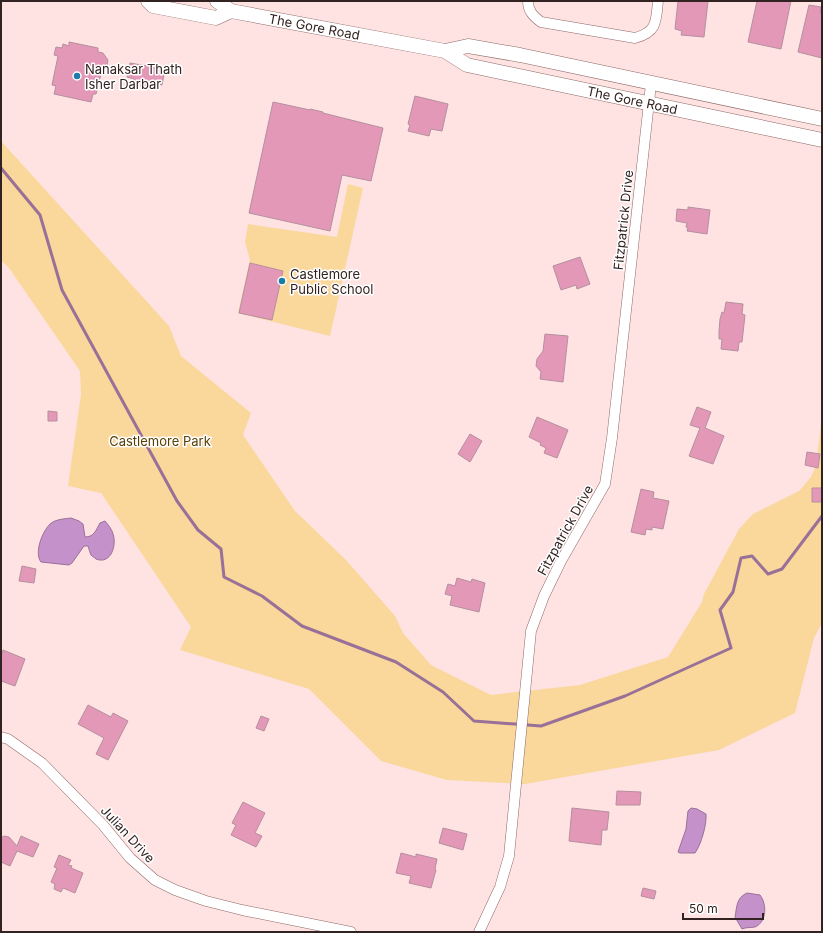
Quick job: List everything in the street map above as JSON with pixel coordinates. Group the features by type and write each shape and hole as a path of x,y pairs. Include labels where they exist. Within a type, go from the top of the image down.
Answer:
{"main road":[{"name":"The Gore Road","path":"148,1 153,6 216,18 231,12"},
{"name":"The Gore Road","path":"217,1 231,12 445,51 467,65 649,105 822,140"},
{"name":"The Gore Road","path":"445,51 468,46 520,55 651,84 822,119"}],"street":[{"path":"528,1 528,6 532,16 540,22 635,38 646,35 653,28 656,19 658,1"},
{"name":"Fitzpatrick Drive","path":"479,932 500,887 509,856 531,631 544,596 560,561 605,484 612,438 651,84"},
{"name":"Julian Drive","path":"1,737 8,739 42,763 104,825 130,858 155,880 175,890 206,901 242,910 351,932"}],"green space":[{"name":"Castlemore Park","path":"1,141 169,326 181,356 251,413 243,435 295,511 346,560 395,616 403,633 431,665 491,695 580,685 668,657 702,602 704,594 739,529 753,514 799,491 811,477 816,466 822,415 822,623 814,638 795,713 719,750 525,784 447,780 381,761 309,689 180,650 191,627 101,493 68,486 81,394 80,371 9,268 1,260"},
{"path":"348,184 363,188 330,336 238,313 250,260 245,242 248,224 337,237"}],"shaded area":[{"path":"71,518 83,524 85,537 91,536 96,531 100,523 105,521 112,530 114,538 112,553 109,557 101,560 96,559 91,555 88,546 84,546 69,565 41,562 38,553 44,532 50,524 55,521"},
{"path":"691,808 697,809 706,814 705,829 695,853 680,853 678,852 686,829 688,811"},
{"path":"747,893 760,895 764,903 765,912 759,925 742,929 735,917 739,900"}],"building":[{"path":"678,1 708,1 704,37 681,35 682,31 675,29"},
{"path":"757,1 791,1 781,49 748,42"},
{"path":"809,5 821,7 822,58 798,52"},
{"name":"Nanaksar Thath Isher Darbar","path":"69,42 98,48 98,52 103,53 108,60 107,66 103,66 96,94 93,94 91,102 54,94 56,86 52,85 58,56 54,55 56,47 62,48 63,44 69,46"},
{"path":"130,63 165,69 162,85 152,82 150,89 141,87 141,84 133,82 134,79 127,77"},
{"path":"415,96 448,104 442,131 431,129 429,136 408,131 410,125 408,124"},
{"path":"273,102 323,112 383,128 371,181 342,175 330,231 249,213"},
{"path":"688,207 710,210 707,234 687,231 687,223 676,221 677,209 688,210"},
{"path":"580,257 590,284 577,289 576,285 561,290 553,266"},
{"path":"250,263 283,271 272,320 239,313"},
{"path":"726,302 743,304 742,314 745,315 742,342 739,342 738,351 721,349 722,339 719,339 720,319 722,312 724,313"},
{"path":"545,334 568,336 563,382 540,379 541,372 536,366 537,359 543,351"},
{"path":"697,407 711,412 705,428 724,436 713,464 689,456 700,428 690,425"},
{"path":"48,411 57,412 57,421 48,421"},
{"path":"537,417 568,430 557,458 544,453 546,448 540,445 541,443 529,437"},
{"path":"470,434 482,441 470,462 458,454"},
{"path":"807,452 820,454 818,468 805,465"},
{"path":"812,488 822,488 822,502 812,502"},
{"path":"641,489 654,492 653,498 669,501 663,529 652,527 652,530 646,529 645,535 631,532"},
{"path":"22,566 36,569 34,583 19,581"},
{"path":"457,578 471,582 472,579 485,583 479,612 450,605 452,596 445,594 448,584 455,586"},
{"path":"3,650 25,659 15,686 1,681 1,655"},
{"path":"88,705 111,717 113,713 128,721 108,760 96,754 104,738 78,724"},
{"path":"261,716 269,719 264,731 256,728"},
{"path":"617,791 641,792 640,805 616,805"},
{"path":"243,802 265,813 255,833 262,836 256,847 231,835 236,825 232,823"},
{"path":"572,808 609,812 607,830 602,830 601,845 569,841"},
{"path":"443,828 467,834 463,850 439,843"},
{"path":"4,836 9,837 17,846 21,836 39,844 33,857 17,851 10,866 1,862 1,838"},
{"path":"401,853 416,857 416,854 437,859 436,870 431,888 409,883 411,876 396,873"},
{"path":"59,855 71,860 68,865 72,866 71,868 83,873 75,893 63,888 61,892 54,889 55,884 51,882 57,868 54,867"},
{"path":"643,888 656,891 654,899 641,896"}],"waterway":[{"path":"1,168 40,215 62,290 177,501 198,530 221,549 224,577 262,596 302,626 396,662 443,692 474,721 541,726 625,696 731,648 720,610 733,592 741,558 752,556 768,574 782,569 822,516"}],"place":[{"name":"Nanaksar Thath Isher Darbar","path":"77,76"},
{"name":"Castlemore Public School","path":"282,281"}]}
